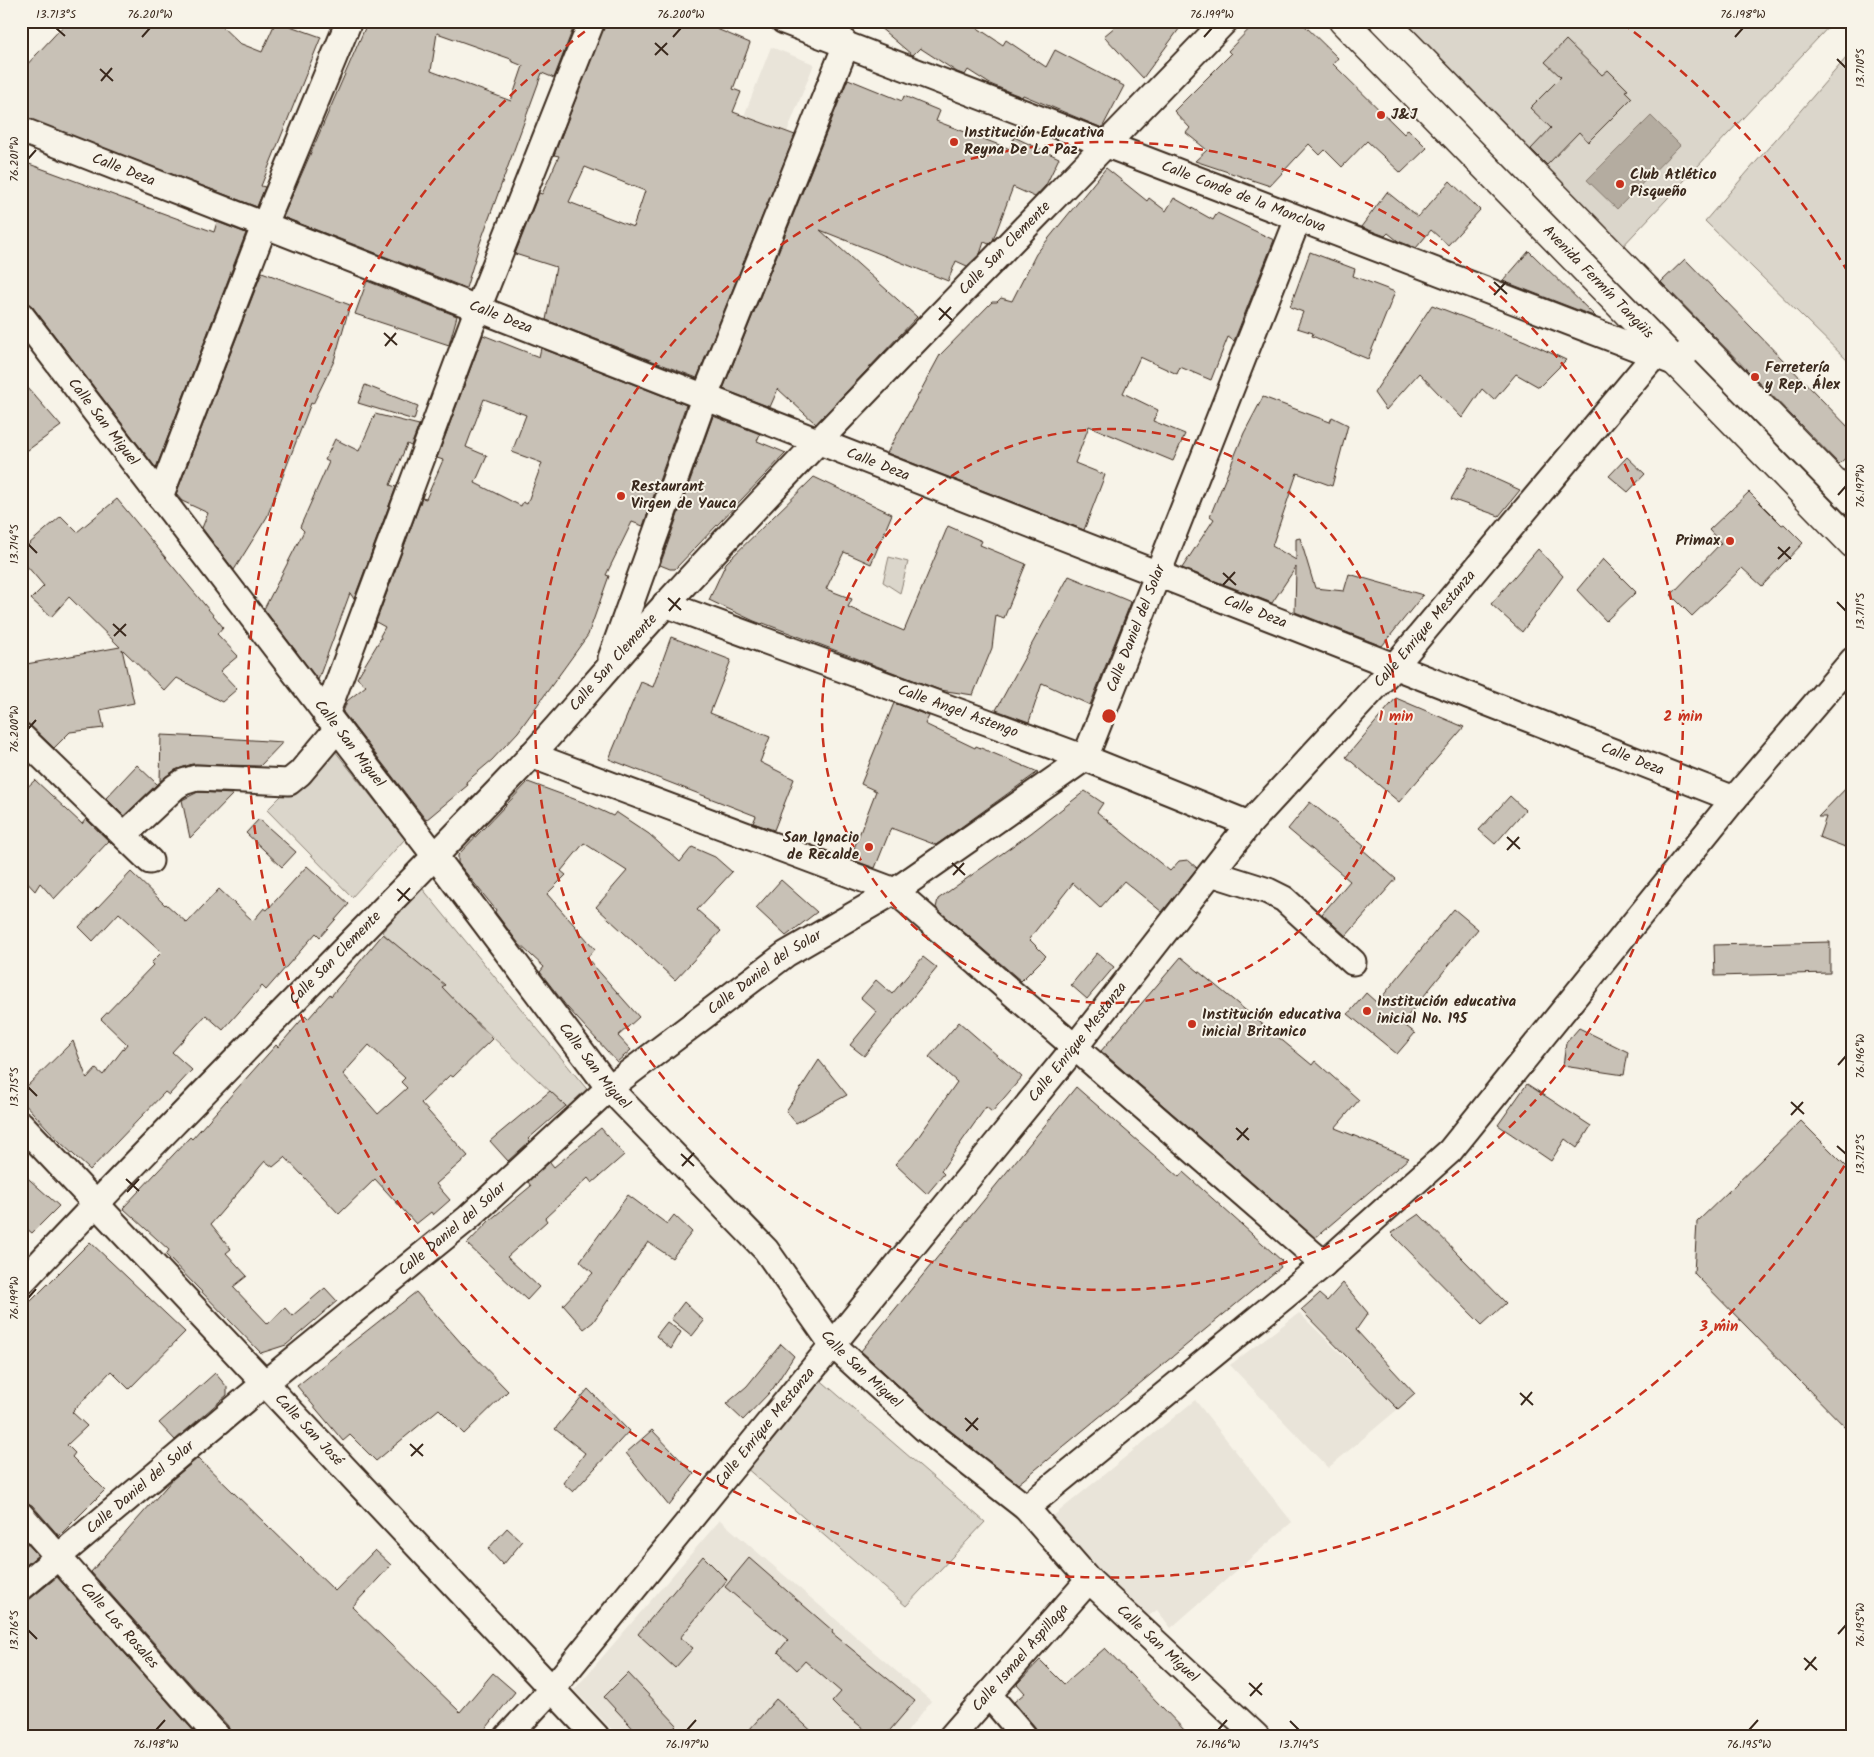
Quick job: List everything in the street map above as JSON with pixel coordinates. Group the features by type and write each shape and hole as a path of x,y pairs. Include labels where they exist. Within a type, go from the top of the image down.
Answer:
{"main road":[{"name":"Avenida Fermín Tangüis","path":"1343,21 1666,359 1853,544"},
{"name":"Avenida Fermín Tangüis","path":"1384,21 1853,501"}],"street":[{"path":"160,497 265,224 349,21"},
{"path":"124,835 183,782 196,778 289,782 300,773 332,722 478,308 592,21"},
{"name":"Calle Conde de la Monclova","path":"784,21 1666,359"},
{"path":"607,670 705,396 846,45 829,21"},
{"name":"Calle San Clemente","path":"21,1283 96,1203 436,856 531,755 665,604 820,440 1225,21"},
{"name":"Calle Deza","path":"21,130 820,440 1393,668 1734,799"},
{"name":"Calle Daniel del Solar","path":"21,1588 265,1383 468,1218 609,1088 786,954 895,891 1085,758 1298,218"},
{"name":"Calle San Miguel","path":"21,315 436,856 609,1088 766,1250 832,1344 925,1429 1026,1508 1090,1580 1256,1736"},
{"path":"1666,359 1698,342"},
{"name":"Calle Enrique Mestanza","path":"508,1736 552,1689 1075,1047 1249,824 1393,668 1666,359"},
{"name":"Calle Angel Astengo","path":"665,604 1085,758 1249,824"},
{"path":"1026,1508 1324,1264 1450,1151 1734,799 1853,660"},
{"path":"26,749 124,835 150,861"},
{"path":"531,755 895,891 1324,1264"},
{"path":"1210,873 1268,891 1284,899 1353,962"},
{"name":"Calle San José","path":"21,1124 596,1736"},
{"name":"Calle Los Rosales","path":"21,1515 217,1736"},
{"name":"Calle Ismael Aspillaga","path":"952,1736 1090,1580"},
{"path":"989,1695 1024,1736"}],"shaded area":[{"name":"Club Atlético Pisqueño","path":"1399,21 1834,21 1621,248"},
{"path":"771,47 814,64 787,132 744,116"},
{"path":"1853,50 1853,366 1705,221"},
{"path":"1651,116 1680,145 1617,209 1587,180"},
{"path":"889,557 908,562 900,593 883,582"},
{"path":"331,746 405,839 352,897 267,810"},
{"path":"422,888 590,1093 569,1109 382,932"},
{"path":"1299,1313 1398,1409 1328,1468 1230,1365"},
{"path":"817,1377 985,1522 906,1606 745,1467"},
{"path":"1195,1400 1292,1522 1171,1628 1157,1610 1140,1622 1046,1522"},
{"path":"720,1520 931,1701 904,1736 618,1736 574,1690"}],"building":[{"path":"68,21 216,21 239,43 262,52 276,21 321,37 261,186 265,187 257,207 21,116 21,71"},
{"path":"368,21 576,21 554,78 542,73 480,243 466,288 283,217","holes":["437,33 511,59 511,61 523,66 511,101 431,71"]},
{"path":"606,21 698,21 750,43 733,89 741,92 733,112 795,135 697,378 546,320 556,267 515,254 539,193 542,194 559,156 554,155","holes":["585,167 645,191 633,227 569,202"]},
{"path":"872,21 967,21 1003,45 1006,40 1046,67 1055,50 1124,86 1102,128 1023,95 1022,97 990,84 968,70 965,75 957,72 920,48 913,55"},
{"path":"1122,21 1185,21 1143,78 1104,36"},
{"path":"1257,21 1300,21 1338,58 1333,64 1404,134 1408,129 1427,148 1401,173 1367,141 1342,167 1325,150 1320,155 1309,144 1270,186 1195,161 1207,150 1186,133 1190,128 1174,111 1231,54 1228,51"},
{"path":"1566,40 1602,75 1608,70 1628,90 1625,91 1632,98 1588,142 1579,132 1547,165 1531,149 1551,128 1530,108 1561,77 1545,62"},
{"path":"848,79 902,101 904,96 940,111 936,121 1010,149 1014,137 1059,158 1046,185 1035,197 1013,187 993,240 989,244 984,242 980,254 967,266 956,261 948,281 820,230 917,317 816,424 778,389 770,407 723,389"},
{"path":"21,161 214,232 217,222 246,233 156,468 32,306 21,301"},
{"path":"1106,168 1147,201 1149,198 1166,211 1174,198 1213,220 1217,213 1274,240 1234,341 1228,337 1211,380 1180,367 1177,374 1140,357 1123,393 1158,410 1153,421 1185,434 1173,461 1089,426 1075,463 1105,475 1084,530 887,453 940,355 992,302 997,302 1001,298 1012,301 1036,254"},
{"path":"1450,181 1480,210 1448,245 1431,230 1416,248 1398,241 1388,233 1385,236 1361,227 1387,192 1418,217"},
{"path":"1529,251 1596,317 1503,281"},
{"path":"1310,252 1355,269 1353,276 1395,292 1368,359 1312,336 1313,333 1297,328 1303,312 1290,307"},
{"path":"1685,259 1853,432 1853,451 1839,464 1661,282"},
{"path":"262,272 350,305 334,361 313,404 311,403 267,517 234,570 202,528 208,513 182,501 176,494"},
{"path":"367,281 457,316 449,345 355,314"},
{"path":"1432,305 1525,341 1566,360 1539,387 1516,374 1494,400 1482,389 1462,418 1419,373 1386,410 1374,393"},
{"path":"483,335 539,357 541,348 686,405 643,526 632,522 606,575 609,576 588,635 518,732 492,760 466,782 468,785 426,820 343,712 347,701 366,686 357,678 381,638 380,636 385,627 376,622 422,498 426,499 443,460 437,458","holes":["484,399 526,415 512,452 542,463 527,504 523,502 521,506 475,483 487,456 466,447"]},
{"path":"21,380 61,426 21,455"},
{"path":"365,385 418,406 414,420 358,403"},
{"path":"1263,397 1330,422 1332,417 1348,425 1332,486 1297,473 1272,546 1296,560 1296,539 1300,538 1315,588 1344,591 1349,574 1423,595 1382,646 1295,612 1296,567 1272,603 1182,568 1214,519 1210,516 1244,433"},
{"path":"375,414 419,425 411,446 407,444 390,485 396,487 354,599 350,593 318,680 264,609 304,531 300,527 329,462 325,460 335,439 359,451"},
{"path":"713,416 760,434 757,441 786,453 675,569 670,569 660,565"},
{"path":"1627,457 1645,474 1628,492 1609,476"},
{"path":"1469,467 1520,490 1499,516 1451,499"},
{"path":"814,477 892,514 871,564 844,552 826,589 852,599 848,607 904,631 948,526 982,541 980,545 1026,564 1004,618 996,615 992,648 973,695 940,690 754,621 709,600 726,563"},
{"path":"1749,492 1803,543 1762,586 1742,568 1692,616 1671,595 1721,543 1709,530"},
{"path":"117,499 223,627 217,634 238,656 220,671 237,689 222,702 177,678 165,691 122,649 134,703 100,710 104,728 70,732 54,748 31,726 21,722 21,665 120,647 69,597 51,617 31,599 44,586 21,559 21,551 61,516 77,532"},
{"path":"1538,549 1563,576 1522,632 1491,604"},
{"path":"1603,559 1636,592 1606,621 1577,590"},
{"path":"1069,576 1131,602 1090,705 1042,683 1029,722 996,710"},
{"path":"671,637 731,660 710,713 770,737 760,762 794,779 774,830 753,823 756,816 609,759 641,682 653,687"},
{"path":"1396,698 1464,727 1399,802 1346,757"},
{"path":"894,703 929,716 925,724 975,748 976,746 1038,772 936,845 891,828 875,868 850,859 876,791 861,784"},
{"path":"161,735 283,742 260,766 192,764 175,770 160,781"},
{"path":"137,765 157,784 124,816 106,798"},
{"path":"35,780 82,824 86,819 109,841 54,899 40,883 35,891 21,876 21,793"},
{"path":"1853,781 1853,850 1819,837 1826,817 1818,817"},
{"path":"528,782 585,803 613,816 616,812 649,834 680,862 692,847 715,857 732,872 697,910 721,931 675,980 596,907 627,871 584,843 561,871 566,875 547,894 595,949 587,958 639,1017 618,1036 631,1050 617,1062 567,1007 540,972 544,967 519,944 495,912 496,910 458,863 458,855"},
{"path":"1085,791 1103,803 1097,812 1170,871 1179,861 1188,860 1197,868 1162,912 1124,881 1100,908 1073,883 1029,939 1046,956 1021,981 936,908 938,899 1031,833"},
{"path":"198,792 233,794 190,838 182,800"},
{"path":"1510,796 1525,810 1495,844 1479,830"},
{"path":"1310,802 1364,846 1362,849 1396,879 1346,936 1322,914 1350,881 1288,829"},
{"path":"259,819 296,852 282,867 246,833"},
{"path":"307,866 349,904 320,937 316,933 266,990 262,986 223,1030 206,1015 172,1052 192,1070 169,1095 165,1092 90,1170 60,1142 21,1100 21,1092 73,1041 87,1079 96,1069 103,1075 127,1044 101,1019 153,965 151,963 162,952 119,913 93,941 79,927 131,872 165,905 187,923 219,889 253,921 264,908 267,910"},
{"path":"781,880 817,912 786,936 756,908"},
{"path":"1454,909 1478,929 1402,1023 1415,1033 1397,1054 1348,1014 1366,993 1377,1003"},
{"path":"383,934 445,985 442,987 492,1039 453,1077 450,1075 421,1103 468,1156 436,1184 450,1200 433,1215 431,1212 416,1224 375,1179 339,1214 285,1157 273,1167 265,1161 211,1224 231,1249 226,1253 247,1276 233,1287 268,1324 285,1308 292,1316 325,1288 337,1301 286,1345 261,1353 166,1255 169,1250 123,1208 190,1137 192,1139 276,1045 278,1047 305,1016 308,1019 330,994 331,996","holes":["369,1045 405,1078 401,1082 407,1088 378,1114 343,1074"]},
{"path":"1830,942 1830,973 1715,976 1714,945"},
{"path":"1097,953 1114,967 1087,999 1071,985"},
{"path":"923,957 937,968 864,1056 850,1045 877,1012 861,998 876,980 892,994"},
{"path":"1181,957 1312,1065 1315,1061 1359,1100 1335,1128 1409,1158 1315,1238 1101,1051"},
{"path":"959,1022 1022,1077 992,1112 986,1107 941,1171 944,1174 927,1194 895,1164 912,1146 957,1082 929,1057"},
{"path":"1579,1028 1628,1052 1624,1075 1563,1066 1566,1043"},
{"path":"819,1060 847,1095 796,1123 786,1111"},
{"path":"1527,1084 1591,1126 1577,1148 1565,1139 1551,1161 1498,1125"},
{"path":"1076,1087 1179,1177 1183,1172 1282,1261 1279,1264 1281,1267 1018,1484 934,1418 861,1351"},
{"path":"550,1091 566,1106 528,1139 530,1141 508,1161 490,1141"},
{"path":"1801,1121 1853,1173 1853,1435 1694,1273 1697,1222"},
{"path":"601,1128 624,1155 592,1183 588,1178 545,1218 547,1221 507,1257 539,1287 527,1300 467,1244 490,1220 531,1186 528,1182 550,1162 554,1167"},
{"path":"21,1172 59,1206 32,1233 21,1224"},
{"path":"628,1195 667,1224 674,1215 692,1232 672,1258 648,1242 593,1322 584,1329 563,1305 593,1273 580,1261"},
{"path":"1419,1214 1506,1303 1482,1325 1391,1233"},
{"path":"90,1242 185,1332 129,1389 111,1371 72,1412 87,1426 67,1445 75,1453 72,1457 105,1490 59,1536 32,1505 21,1501 21,1311"},
{"path":"1343,1283 1368,1313 1356,1330 1415,1394 1398,1409 1301,1310 1319,1294 1327,1301"},
{"path":"416,1292 462,1344 508,1391 464,1434 439,1409 376,1461 350,1435 343,1441 297,1386"},
{"path":"684,1302 704,1321 692,1336 671,1319"},
{"path":"667,1322 681,1332 671,1349 656,1336"},
{"path":"781,1344 794,1356 772,1390 743,1420 726,1404 747,1386"},
{"path":"215,1373 227,1387 227,1395 175,1440 159,1423"},
{"path":"588,1389 629,1431 573,1492 563,1483 585,1453 555,1429"},
{"path":"652,1430 694,1474 669,1506 626,1453"},
{"path":"198,1458 335,1591 375,1550 391,1565 352,1607 460,1712 493,1673 515,1692 480,1736 231,1736 228,1726 91,1572 173,1479"},
{"path":"507,1528 522,1542 503,1565 488,1549"},
{"path":"21,1537 38,1555 21,1569"},
{"path":"703,1556 727,1580 680,1638 693,1648 675,1668 638,1634"},
{"path":"749,1558 833,1631 832,1633 915,1701 885,1736 873,1736 841,1711 832,1702 841,1692 805,1661 797,1670 778,1652 788,1640 725,1587"},
{"path":"57,1577 198,1736 21,1736 21,1602 30,1599"},
{"path":"1105,1648 1190,1736 1038,1736 1035,1727 1014,1702 1025,1693 1017,1684 1040,1660 1064,1684"},
{"path":"628,1673 677,1725 666,1736 640,1736 604,1697"},
{"path":"776,1699 792,1713 817,1736 744,1736"}],"place":[{"name":"J&J","path":"1381,115"},
{"name":"Institución Educativa Reyna De La Paz","path":"954,142"},
{"name":"Club Atlético Pisqueño","path":"1620,184"},
{"name":"Ferretería y Rep. Álex","path":"1755,377"},
{"name":"Restaurant Virgen de Yauca","path":"621,496"},
{"name":"Primax","path":"1730,541"},
{"name":"San Ignacio de Recalde","path":"869,847"},
{"name":"Institución educativa inicial No. 195","path":"1367,1011"},
{"name":"Institución educativa inicial Britanico","path":"1192,1024"}]}
